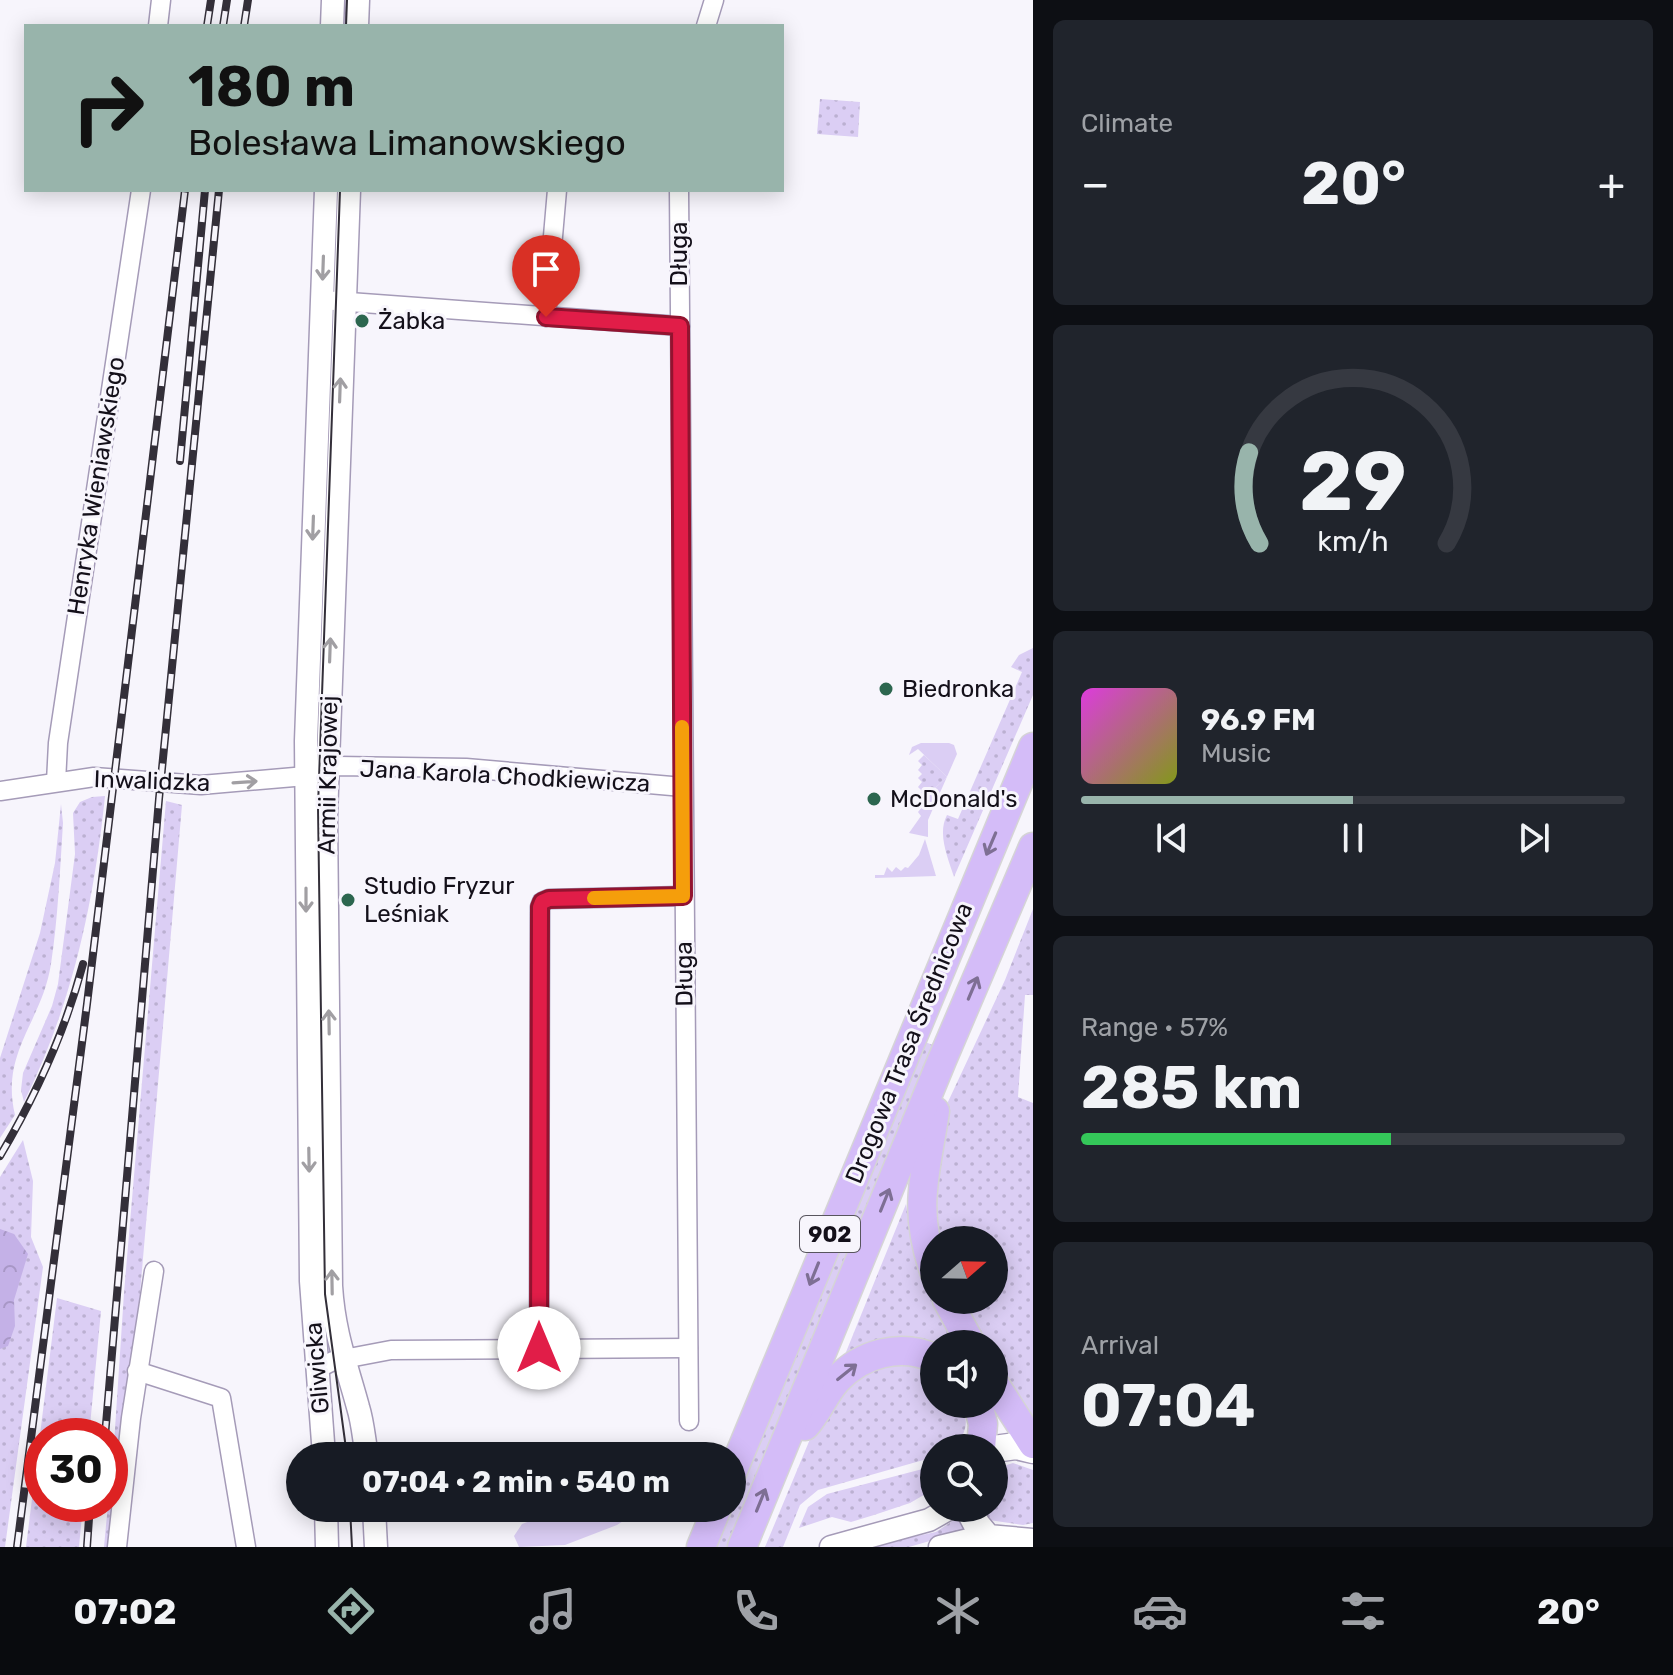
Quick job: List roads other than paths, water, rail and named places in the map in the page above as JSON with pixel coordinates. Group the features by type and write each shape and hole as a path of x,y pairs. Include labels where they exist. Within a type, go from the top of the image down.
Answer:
{"main road":[{"name":"Drogowa Trasa Średnicowa","path":"745,1442 1033,747"},
{"name":"Drogowa Trasa Średnicowa","path":"742,1547 1033,847"},
{"path":"923,1226 921,1202 942,1060"},
{"path":"780,1453 813,1418 837,1380 859,1363 898,1350 920,1353"},
{"path":"1008,1406 1033,1447"},
{"path":"1008,1447 1033,1447"},
{"path":"701,1547 711,1522"},
{"path":"975,1522 988,1538 1023,1544"}],"street":[{"path":"158,24 161,0"},
{"path":"332,24 333,0"},
{"path":"357,24 358,0"},
{"path":"707,24 714,0"},
{"name":"Henryka Wieniawskiego","path":"56,782 58,743 141,192"},
{"name":"Armii Krajowej","path":"311,1281 316,772 332,301 326,192"},
{"name":"Armii Krajowej","path":"332,301 349,192"},
{"path":"546,317 557,192"},
{"name":"Długa","path":"679,192 689,1421"},
{"path":"332,301 680,326"},
{"name":"Jana Karola Chodkiewicza","path":"316,772 338,766 466,768 683,787"},
{"name":"Inwalidzka","path":"0,791 94,777 201,785 316,772"},
{"name":"Armii Krajowej","path":"316,772 331,1286 334,1324 342,1359"},
{"path":"539,1348 540,907 542,902 549,899 683,896"},
{"path":"117,1547 137,1371 154,1271"},
{"name":"Gliwicka","path":"311,1281 323,1442"},
{"path":"317,1369 326,1363 391,1350 688,1348"},
{"path":"359,1410 360,1379 370,1355"},
{"name":"Gliwicka","path":"342,1359 359,1410 365,1442"},
{"path":"137,1371 221,1398 246,1547"},
{"path":"326,1522 327,1547"},
{"path":"375,1522 376,1547"},
{"path":"831,1547 922,1522"},
{"path":"940,1547 988,1538"}],"tram line":[{"path":"346,24 347,0"},
{"path":"340,192 318,807 325,1294 345,1442"},
{"path":"351,1522 352,1547"}],"railway":[{"path":"207,24 211,0"},
{"path":"223,24 227,0"},
{"path":"244,24 248,0"},
{"path":"17,1547 87,1004 185,192"},
{"path":"180,461 205,192"},
{"path":"107,1418 159,799 219,192"},
{"path":"0,1156 48,1063 68,1014 83,964"},
{"path":"87,1547 89,1522"}],"place":[{"name":"Żabka","path":"362,321"},
{"name":"Biedronka","path":"886,689"},
{"name":"McDonald's","path":"874,799"},
{"name":"Studio Fryzur Leśniak","path":"348,900"}]}
